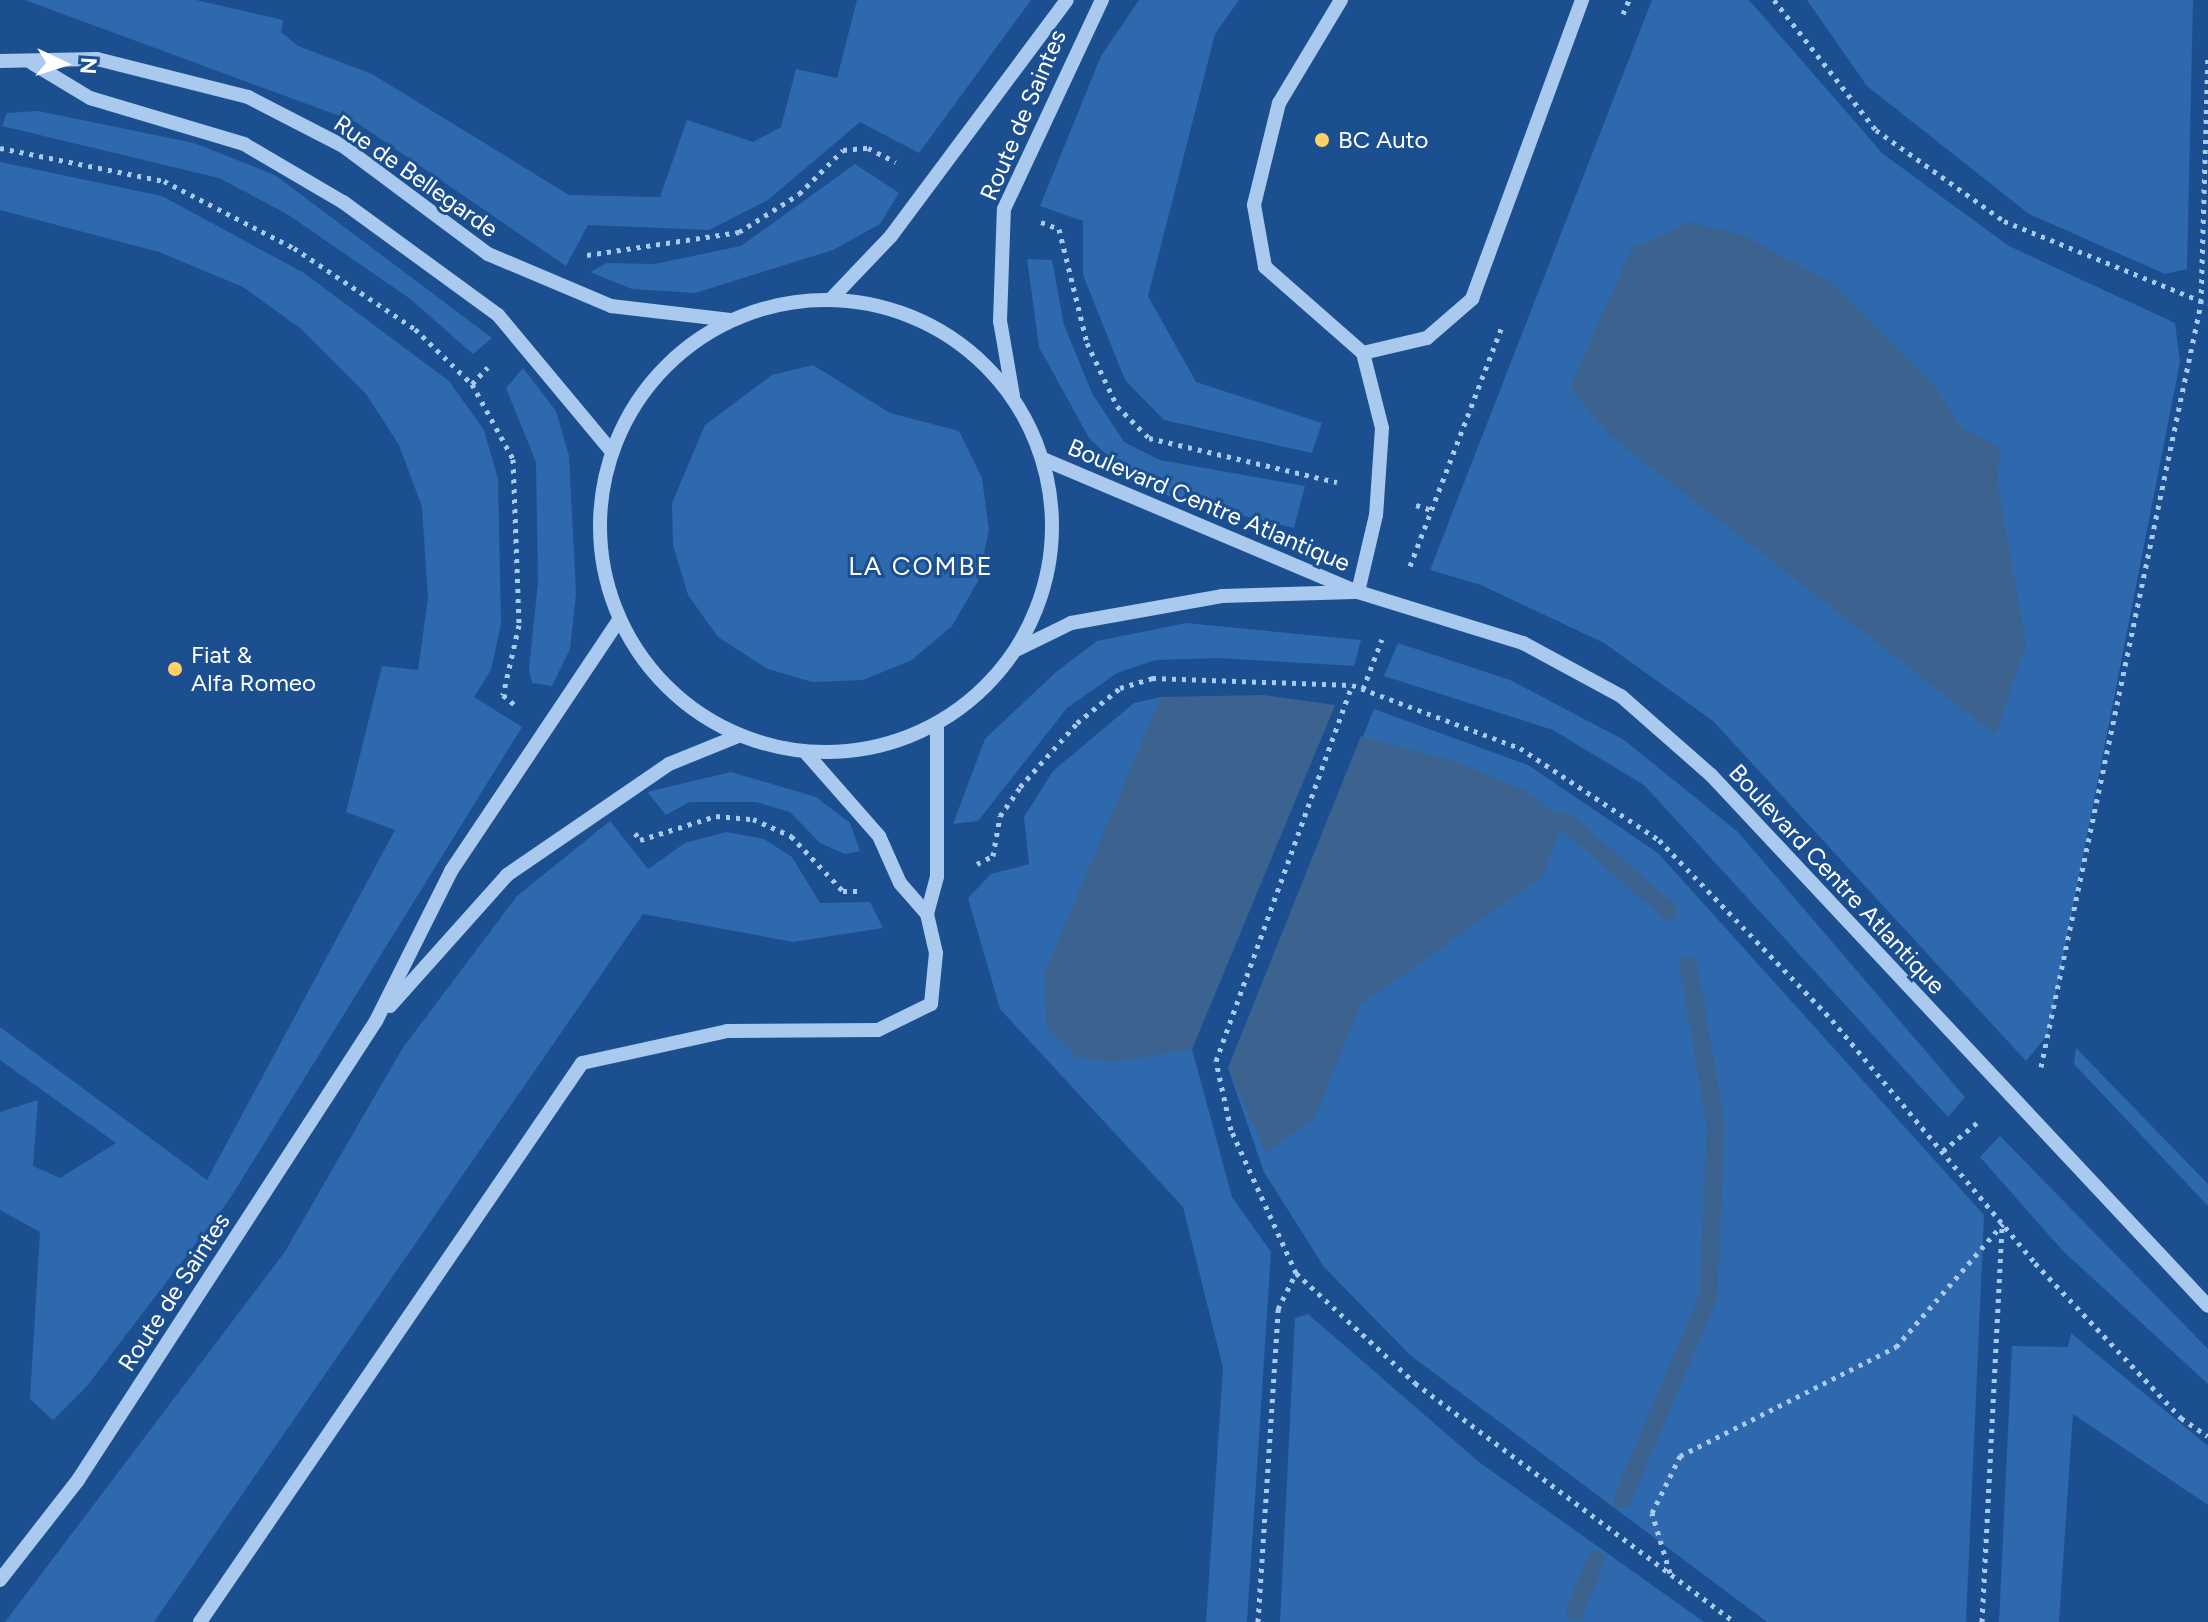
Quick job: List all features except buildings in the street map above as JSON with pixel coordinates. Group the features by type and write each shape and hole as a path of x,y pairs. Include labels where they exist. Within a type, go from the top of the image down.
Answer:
{"street":[{"name":"Route de Saintes","path":"832,298 932,178 1067,0"},
{"name":"Route de Saintes","path":"1013,396 998,281 1004,209 1102,0"},
{"path":"1341,0 1279,103 1254,205 1265,267 1363,353 1382,428 1377,494 1358,592"},
{"path":"1363,353 1427,338 1472,299 1582,0"},
{"name":"Rue de Bellegarde","path":"0,61 31,63 97,59 248,97 343,146 488,254 611,306 730,320"},
{"name":"Rue de Bellegarde","path":"31,63 90,98 244,144 466,288 518,338 612,452"},
{"path":"832,298 885,306 935,326 1013,396 1043,459 1053,525 1044,590 1016,650 994,679 937,725 851,752 806,753 738,736 689,708 648,668 620,619 607,587 600,518 612,452 639,397 679,353 730,320 780,303 832,298"},
{"name":"Boulevard Centre Atlantique","path":"1043,459 1358,592 1523,643 1621,696 1711,775 2008,1098 2208,1306"},
{"name":"Boulevard Centre Atlantique","path":"1016,650 1071,623 1222,596 1358,592"},
{"path":"376,1021 451,871 620,619"},
{"path":"200,1622 582,1063 727,1031 878,1030 931,1004 936,953 927,914 937,876 937,725"},
{"path":"376,1021 507,875 669,764 738,736"},
{"path":"806,753 879,836 900,883 927,914"},
{"name":"Route de Saintes","path":"0,1580 78,1480 376,1021"}],"path":[{"path":"1617,29 1629,0"},
{"path":"1774,0 1876,130 1991,212 2204,304"},
{"path":"1943,1151 2008,1098 2047,1061 2204,304 2208,57"},
{"path":"0,148 164,181 294,248 415,329 472,384 513,459 519,625 503,695 544,731"},
{"path":"560,286 592,249 678,245 739,232 799,194 843,150 868,148 932,178"},
{"path":"1004,209 1059,229 1087,343 1117,406 1149,438 1431,510"},
{"path":"1363,689 1505,320"},
{"path":"472,384 518,338"},
{"path":"937,876 993,856 1000,816 1020,787 1120,688 1152,678 1216,675 1352,685 1520,748 1659,840 1832,1020 2003,1224 2181,1418 2208,1436"},
{"path":"1352,685 1216,1061 1231,1130 1296,1273 1415,1383 1735,1622"},
{"path":"612,803 640,840 716,816 753,819 791,836 843,891 900,883"},
{"path":"1671,1575 1652,1513 1680,1456 1896,1347 2003,1224"},
{"path":"1982,1622 2003,1224"},
{"path":"1258,1622 1278,1309 1296,1273"}],"shaded area":[{"path":"25,0 196,0 283,20 281,32 298,46 372,74 569,195 660,197 687,120 753,142 781,127 796,69 837,78 857,0 1031,0 919,153 860,122 768,200 709,230 588,225 566,266 356,122"},
{"path":"1139,0 1239,0 1215,34 1148,296 1196,382 1322,423 1312,453 1164,420 1125,380 1083,275 1083,221 1040,206 1101,56"},
{"path":"1652,0 1749,0 1883,154 2009,246 2175,323 2180,362 2048,1034 2026,1061 1713,721 1604,643 1481,585 1430,570"},
{"path":"1807,0 2193,0 2187,269 2165,274 2029,214 1867,86"},
{"path":"38,111 194,143 275,175 492,338 473,354 409,298 287,214 219,178 2,126 7,113"},
{"path":"0,162 162,196 304,273 449,381 484,430 498,479 501,624 491,670 474,697 522,727 229,1200 87,1386 53,1420 30,1399 40,1232 0,1210 0,1112 38,1100 33,1166 60,1178 116,1143 0,1060 0,1027 207,1180 395,830 346,812 382,666 418,670 428,598 422,507 399,445 366,394 300,328 243,287 159,252 0,210"},
{"path":"855,164 899,193 880,224 833,250 695,293 632,289 590,272 607,263 654,264 741,246"},
{"path":"1690,222 1745,236 1832,283 1933,384 1962,428 2000,447 1997,482 2026,644 1996,735 1609,435 1570,388 1631,249"},
{"path":"1027,259 1052,260 1064,325 1092,393 1124,442 1160,460 1305,486 1294,528 1177,500 1128,476 1089,438 1039,347"},
{"path":"813,365 890,413 959,431 982,478 989,530 978,581 952,626 912,660 863,680 812,682 768,669 718,637 688,595 673,545 672,503 705,425 772,375"},
{"path":"523,368 556,411 569,456 576,594 570,649 552,686 532,683 529,669 538,582 536,462 506,388"},
{"path":"1186,623 1361,640 1354,666 1219,658 1156,660 1117,673 1067,708 978,821 953,824 985,739 1056,672 1097,641"},
{"path":"1398,643 1510,680 1624,740 1738,832 1965,1097 1948,1117 1644,785 1553,730 1384,676"},
{"path":"1263,695 1335,705 1192,1049 1112,1062 1078,1057 1047,1028 1044,974 1161,697"},
{"path":"1161,697 1335,705 1192,1049 1232,1197 1271,1252 1247,1622 1206,1622 1223,1368 1183,1207 1000,1009 968,898 991,874 1029,864 1024,817 1053,771 1134,703"},
{"path":"1374,709 1528,765 1658,853 1984,1215 1966,1622 1767,1622 1410,1355 1324,1267 1264,1172 1228,1068"},
{"path":"1361,736 1457,762 1524,790 1564,820 1543,876 1360,1005 1315,1117 1266,1153 1228,1068"},
{"path":"731,772 816,797 850,823 860,851 845,854 820,843 790,812 756,802 689,802 666,815 647,792"},
{"path":"610,821 648,869 685,843 726,832 764,839 792,857 820,903 870,902 883,928 793,942 643,914 154,1622 5,1622 284,1253 402,1049 517,896"},
{"path":"2076,1048 2208,1184 2208,1206 2074,1064"},
{"path":"2000,1136 2208,1349 2208,1384 2063,1251 1980,1157"},
{"path":"1308,1314 1479,1462 1704,1622 1280,1622 1295,1318"},
{"path":"2071,1333 2208,1446 2208,1505 2073,1414 2059,1622 1999,1622 2012,1346 2068,1347"}],"waterway":[{"path":"1564,820 1669,911"},
{"path":"1622,1500 1708,1297 1716,1125 1688,965"},
{"path":"1575,1611 1596,1560"}],"place":[{"name":"BC Auto","path":"1322,140"},
{"name":"Fiat & Alfa Romeo","path":"175,669"}],"district":[{"name":"LA COMBE","path":"921,567"}]}
